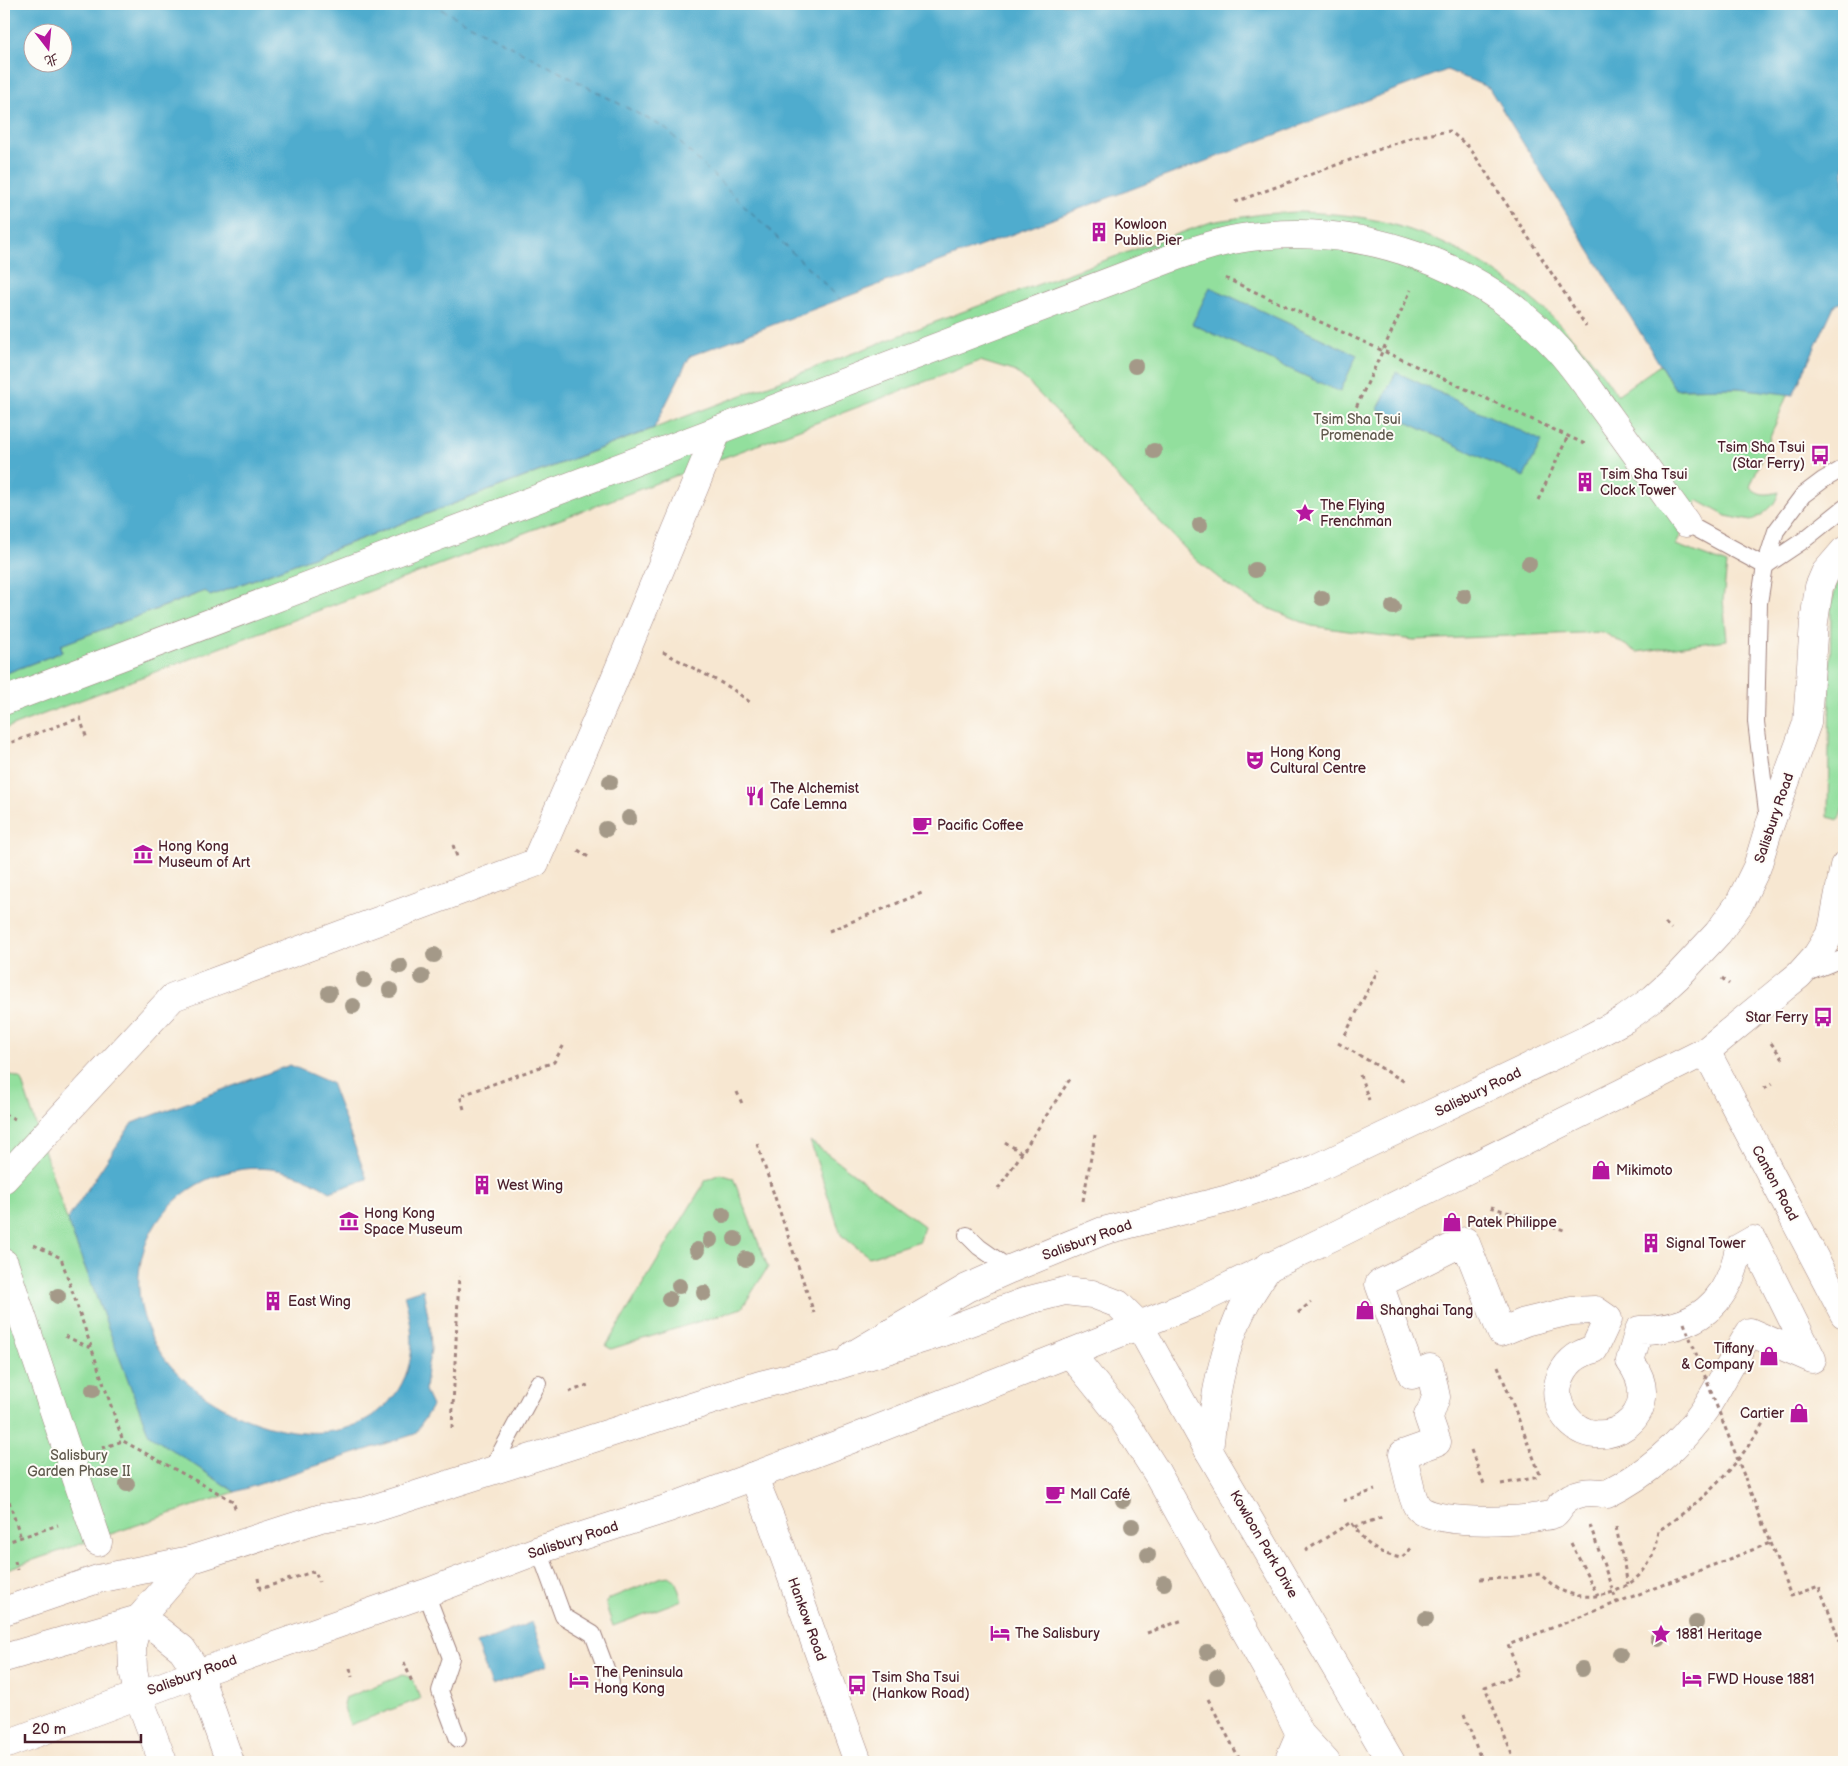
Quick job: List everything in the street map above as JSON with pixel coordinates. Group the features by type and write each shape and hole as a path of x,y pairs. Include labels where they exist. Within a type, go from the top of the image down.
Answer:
{"street":[{"path":"4,701 1177,256 1212,244 1249,237 1287,233 1326,234 1363,239 1400,248 1470,278 1502,299 1532,323 1558,350 1686,523"},
{"path":"4,1179 173,997 535,863 610,690 718,430"},
{"name":"Salisbury Road","path":"836,1366 967,1288 1103,1231 1228,1199 1316,1170 1586,1040 1624,1019 1654,999 1718,933 1739,904 1757,867 1769,827 1807,723 1814,622 1819,587 1825,573 1844,551"},
{"name":"Salisbury Road","path":"4,1745 538,1550 669,1508 1194,1303 1344,1231 1706,1051 1799,975 1817,955 1838,926 1844,866"},
{"name":"Canton Road","path":"1706,1051 1844,1314"},
{"path":"1753,1240 1812,1359 1750,1332 1704,1409 1664,1455 1640,1475 1613,1491 1607,1494 1597,1492 1577,1494 1568,1499 1555,1514 1493,1522 1424,1513 1416,1505 1403,1454 1437,1442 1428,1416 1436,1397 1430,1368 1412,1375 1379,1284 1465,1241 1500,1332 1547,1316 1571,1311 1595,1310 1608,1319 1594,1349 1580,1353 1570,1361 1562,1372 1558,1385 1558,1398 1562,1411 1570,1422 1581,1430 1594,1434 1607,1434 1620,1429 1630,1422 1638,1410 1643,1398 1643,1384 1639,1372 1630,1361 1639,1330 1660,1330 1684,1323 1698,1316 1718,1299 1727,1287 1735,1268 1739,1248 1753,1240"},
{"path":"4,1263 98,1542"},
{"path":"1209,1451 1213,1410 1231,1337 1246,1303 1269,1266"},
{"name":"Salisbury Road","path":"4,1611 98,1579 190,1560 321,1518 366,1511 760,1385 836,1366 935,1335 1029,1300 1065,1291 1092,1294 1118,1304 1139,1326"},
{"name":"Kowloon Park Drive","path":"1139,1326 1209,1451 1391,1762"},
{"path":"1070,1353 1123,1419 1157,1473 1277,1687 1300,1734 1326,1762"},
{"name":"Hankow Road","path":"753,1476 772,1522 858,1762"},
{"path":"163,1762 138,1695 133,1669 132,1644 139,1619 190,1560"},
{"path":"4,1658 139,1619 154,1627 182,1648 198,1673 230,1762"},
{"path":"1288,1762 1300,1734"}],"lane":[{"path":"1769,827 1756,722 1759,603 1765,566 1776,531 1803,495 1823,480 1844,468"},
{"path":"1765,566 1804,540 1844,508"},
{"path":"1686,523 1765,566"},
{"path":"1799,975 1844,958"},
{"path":"967,1235 979,1247 1010,1269"},
{"path":"490,1472 538,1383"},
{"path":"538,1550 563,1616 593,1634 611,1682"},
{"path":"426,1592 451,1658 440,1691 458,1739"}],"path":[{"path":"1177,256 1592,447"},
{"path":"1353,414 1426,258"},
{"path":"1538,500 1568,436"},
{"path":"659,649 731,688 751,703"},
{"path":"4,745 80,718 87,739"},
{"path":"829,931 922,893"},
{"path":"1665,923 1671,930"},
{"path":"1345,1035 1378,970"},
{"path":"1769,1040 1785,1062"},
{"path":"464,1109 460,1096 554,1062 565,1043"},
{"path":"1338,1044 1407,1083"},
{"path":"1360,1074 1369,1100"},
{"path":"998,1189 1072,1076"},
{"path":"737,1092 742,1106"},
{"path":"1082,1205 1094,1135"},
{"path":"1005,1142 1022,1153"},
{"path":"757,1144 814,1313"},
{"path":"1491,1207 1564,1230"},
{"path":"28,1242 61,1258 123,1441 233,1501"},
{"path":"452,1428 458,1276"},
{"path":"1298,1313 1311,1302"},
{"path":"1684,1323 1791,1596 1819,1586 1844,1652"},
{"path":"569,1392 591,1384"},
{"path":"1480,1579 1540,1574 1552,1585 1566,1592 1582,1596 1598,1596 1614,1592 1628,1585 1650,1562 1658,1531 1686,1512 1711,1491 1734,1467 1754,1440 1770,1411"},
{"path":"4,1486 21,1538"},
{"path":"4,1543 89,1514"},
{"path":"1590,1523 1617,1603"},
{"path":"1615,1523 1628,1585"},
{"path":"1570,1540 1598,1596"},
{"path":"1515,1762 1486,1687 1519,1674 1508,1645 1770,1544"},
{"path":"258,1578 260,1590 315,1571 319,1582"},
{"path":"1147,1633 1183,1620"},
{"path":"350,1668 352,1677"},
{"path":"1208,1699 1238,1756 1237,1762"},
{"path":"1464,1714 1482,1762"}],"green space":[{"name":"Tsim Sha Tsui Promenade","path":"1297,212 1342,215 1387,223 1422,234 1455,249 1487,267 1518,288 1572,337 1596,365 1617,395 1660,365 1675,389 1738,388 1788,393 1750,487 1763,494 1779,492 1775,502 1765,513 1751,521 1726,516 1697,500 1676,545 1727,564 1723,600 1727,640 1637,652 1603,632 1413,640 1312,626 1256,603 1230,587 1196,560 1027,381 1016,372 980,361 4,729 4,674 62,652 60,645 206,591 210,596 962,312 1211,222 1262,214"},
{"path":"1844,573 1844,805 1839,820 1828,817 1831,608 1836,586"},
{"name":"Salisbury Garden Phase II","path":"4,1072 21,1079 67,1220 149,1434 235,1492 4,1570"},
{"path":"810,1141 924,1226 920,1241 869,1257 841,1235"},
{"path":"720,1174 733,1178 768,1267 742,1308 611,1349 606,1346 706,1180"},
{"path":"669,1576 675,1580 682,1600 613,1626 606,1606 608,1599 662,1577"},
{"path":"403,1675 413,1680 420,1699 350,1725 343,1705 345,1698"}],"water":[{"path":"4,4 1844,4 1844,301 1834,306 1793,395 1738,388 1675,389 1489,88 1447,70 690,356 654,428 210,596 205,591 61,645 62,652 4,674"},
{"path":"1210,287 1357,355 1340,392 1192,324"},
{"path":"1396,372 1542,441 1524,477 1378,409"},
{"path":"290,1065 331,1083 367,1179 330,1192 291,1173 251,1168 214,1176 182,1195 157,1223 142,1257 139,1296 152,1338 169,1364 193,1387 223,1407 256,1422 291,1431 325,1432 357,1424 384,1407 398,1390 408,1370 412,1347 408,1309 404,1295 423,1289 430,1326 431,1350 425,1391 432,1406 415,1434 235,1492 149,1435 67,1220 132,1123"},
{"path":"532,1622 548,1665 492,1686 476,1644"}],"ferry route":[{"path":"431,4 665,128 840,299"}],"place":[{"name":"Kowloon Public Pier","path":"1099,232"},
{"name":"Tsim Sha Tsui (Star Ferry)","path":"1820,455"},
{"name":"Tsim Sha Tsui Clock Tower","path":"1585,482"},
{"name":"The Flying Frenchman","path":"1305,513"},
{"name":"Hong Kong Cultural Centre","path":"1255,760"},
{"name":"The Alchemist Cafe Lemna","path":"755,796"},
{"name":"Pacific Coffee","path":"922,825"},
{"name":"Hong Kong Museum of Art","path":"143,854"},
{"name":"Star Ferry","path":"1823,1017"},
{"name":"Mikimoto","path":"1601,1170"},
{"name":"West Wing","path":"482,1185"},
{"name":"Hong Kong Space Museum","path":"349,1221"},
{"name":"Patek Philippe","path":"1452,1222"},
{"name":"Signal Tower","path":"1651,1243"},
{"name":"East Wing","path":"273,1301"},
{"name":"Shanghai Tang","path":"1365,1310"},
{"name":"Tiffany & Company","path":"1769,1356"},
{"name":"Cartier","path":"1799,1413"},
{"name":"Mall Café","path":"1055,1494"},
{"name":"The Salisbury","path":"1000,1633"},
{"name":"1881 Heritage","path":"1661,1634"},
{"name":"FWD House 1881","path":"1692,1679"},
{"name":"The Peninsula Hong Kong","path":"579,1680"},
{"name":"Tsim Sha Tsui (Hankow Road)","path":"857,1685"}]}
